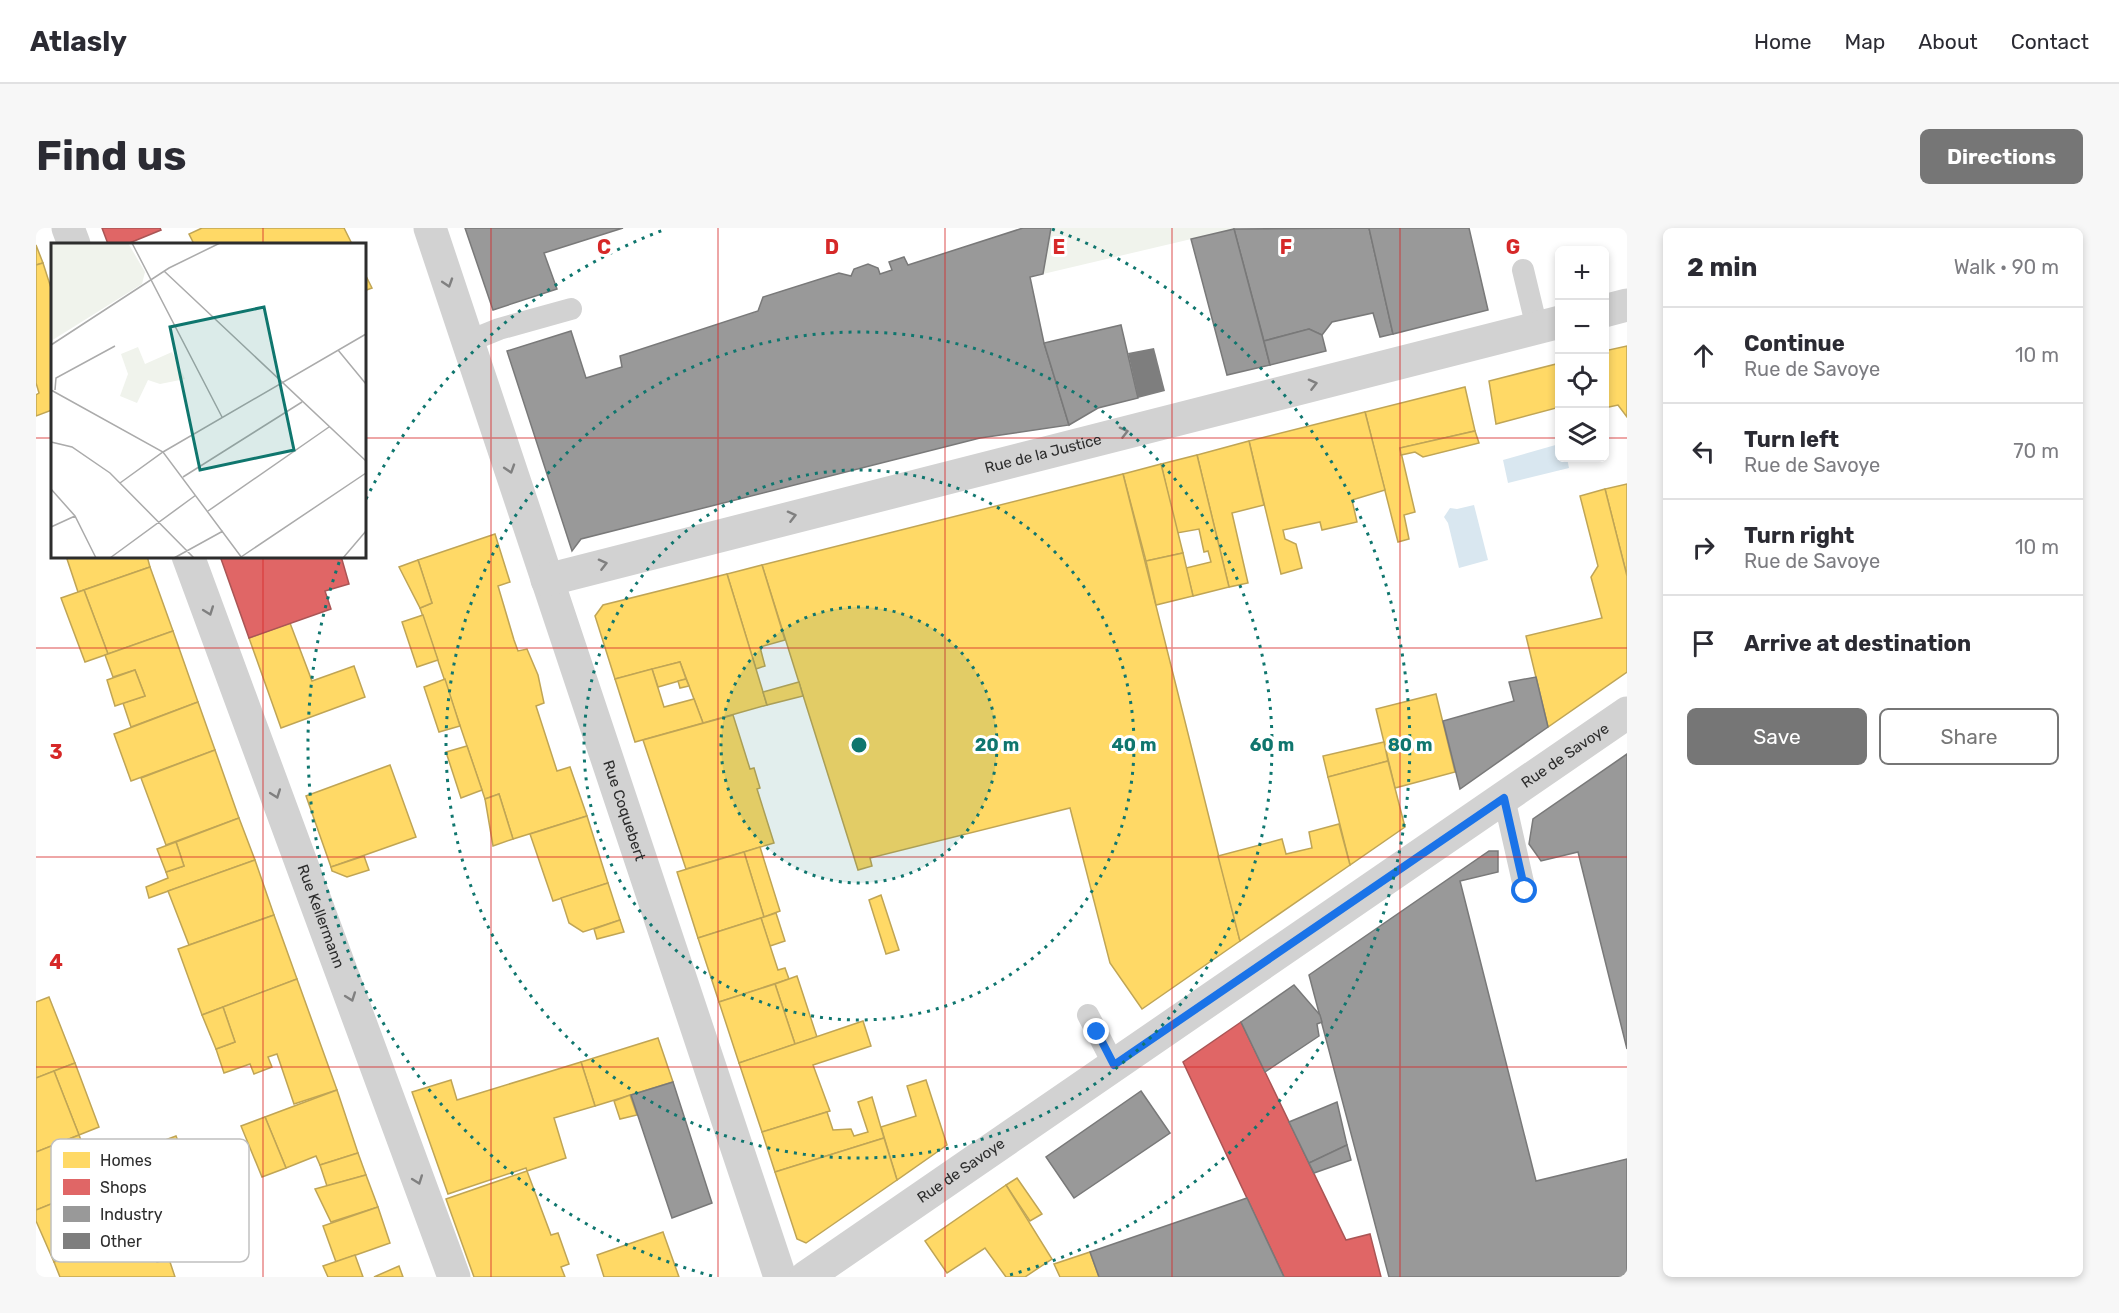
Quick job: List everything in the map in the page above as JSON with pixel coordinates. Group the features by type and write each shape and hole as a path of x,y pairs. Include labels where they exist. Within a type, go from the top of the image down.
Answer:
{"street":[{"path":"68,228 74,243"},
{"name":"Rue Coquebert","path":"430,228 780,1277"},
{"path":"1609,309 1627,305"},
{"name":"Rue de la Justice","path":"547,580 1548,325"},
{"name":"Rue Kellermann","path":"189,558 454,1277"},
{"name":"Rue de Savoye","path":"806,1277 1627,713"}],"lane":[{"name":"Rue de la Justice","path":"1523,270 1548,325"},
{"path":"467,342 499,329 572,309"},
{"path":"1504,798 1525,891"},
{"path":"1088,1015 1114,1065"}],"shaded area":[{"path":"1051,228 1238,228 1043,274"},
{"path":"1555,445 1555,462 1568,462 1569,468 1508,483 1503,460"},
{"path":"1474,505 1488,560 1459,568 1448,523 1444,517 1450,508 1457,509"}],"building: Homes":[{"path":"202,228 344,228 352,243 194,243 189,234"},
{"path":"36,245 43,263 36,265"},
{"path":"43,263 51,288 51,410 36,416 36,395 39,393 36,383 36,265"},
{"path":"366,276 372,288 366,290"},
{"path":"1627,346 1627,417 1618,405 1609,407 1609,350"},
{"path":"1555,364 1555,408 1496,424 1489,381"},
{"path":"1465,387 1475,431 1400,448 1415,512 1404,515 1409,539 1398,542 1365,412"},
{"path":"1365,412 1385,490 1352,500 1357,522 1322,530 1320,522 1283,530 1285,539 1296,544 1302,568 1281,574 1249,441"},
{"path":"1475,431 1479,443 1423,457 1415,452 1401,455 1400,448"},
{"path":"1249,441 1264,505 1232,513 1248,583 1229,587 1197,455"},
{"path":"1197,455 1229,587 1193,596 1186,568 1211,562 1208,551 1204,552 1199,529 1177,533 1161,464"},
{"path":"1161,464 1183,553 1146,561 1123,474"},
{"path":"1123,474 1240,941 1142,1009 1110,963 1070,808 870,858 872,866 858,870 762,565"},
{"path":"1627,484 1627,576 1605,489"},
{"path":"1605,489 1627,576 1627,672 1548,727 1526,636 1602,618 1591,577 1598,566 1580,496"},
{"path":"495,534 510,582 498,586 514,640 518,651 527,649 538,675 544,703 536,706 557,771 570,767 587,816 513,839 499,794 485,799 420,608 432,603 418,560"},
{"path":"1183,553 1193,596 1156,605 1146,561"},
{"path":"67,558 148,558 150,567 78,592"},
{"path":"418,560 432,603 420,608 399,567"},
{"path":"762,565 785,640 760,647 765,666 756,669 727,574"},
{"path":"150,567 173,631 108,654 84,590"},
{"path":"727,574 767,705 703,723 680,662 615,679 595,616 603,605"},
{"path":"84,590 108,654 85,662 61,598"},
{"path":"423,615 438,660 417,667 402,622"},
{"path":"290,623 312,681 354,666 365,697 281,728 249,638"},
{"path":"173,631 198,702 131,727 123,703 145,696 135,670 113,677 105,655"},
{"path":"680,662 686,679 658,687 652,669"},
{"path":"652,669 664,707 694,699 703,723 635,742 615,679"},
{"path":"135,670 145,696 115,706 107,680"},
{"path":"445,679 460,726 439,732 424,687"},
{"path":"686,679 689,686 680,688 678,681"},
{"path":"799,682 803,696 767,705 763,692"},
{"path":"1436,694 1455,772 1395,788 1376,709"},
{"path":"198,702 215,750 131,781 114,734"},
{"path":"733,715 750,769 754,768 760,788 757,789 774,843 686,869 643,740"},
{"path":"1384,742 1388,761 1328,777 1323,756"},
{"path":"467,746 482,790 461,798 446,752"},
{"path":"215,750 239,818 166,845 141,778"},
{"path":"1388,761 1405,827 1350,865 1328,777"},
{"path":"390,765 416,837 331,867 306,796"},
{"path":"499,794 513,839 493,846 485,799"},
{"path":"587,816 608,883 553,901 530,834"},
{"path":"239,818 255,860 149,898 146,887 168,878 166,872 184,866 176,842"},
{"path":"1339,824 1350,865 1240,941 1218,856 1282,839 1286,854 1312,848 1309,832"},
{"path":"176,842 184,866 166,872 157,849"},
{"path":"760,847 780,911 764,917 744,852"},
{"path":"744,852 764,917 698,938 677,872"},
{"path":"364,856 369,870 347,877 332,871 331,867"},
{"path":"255,860 274,915 189,945 168,891"},
{"path":"608,883 620,920 583,932 569,923 561,898"},
{"path":"881,895 899,950 886,954 869,900"},
{"path":"776,913 785,941 770,946 761,918"},
{"path":"274,915 297,979 202,1015 178,949"},
{"path":"761,918 778,970 785,968 789,979 719,1002 698,938"},
{"path":"620,920 624,932 597,939 594,929"},
{"path":"797,976 817,1037 795,1044 775,984"},
{"path":"297,979 337,1090 294,1104 277,1054 268,1057 272,1067 254,1074 250,1064 224,1073 216,1049 235,1042 223,1007"},
{"path":"775,984 795,1044 739,1063 719,1002"},
{"path":"49,997 75,1063 36,1078 36,1002"},
{"path":"223,1007 235,1042 216,1049 202,1015"},
{"path":"863,1021 871,1046 813,1065 830,1111 762,1132 739,1063"},
{"path":"658,1038 673,1082 595,1106 581,1062"},
{"path":"581,1062 595,1106 554,1118 566,1158 527,1171 526,1168 448,1194 412,1092 451,1080 457,1100"},
{"path":"75,1063 99,1127 79,1135 54,1071"},
{"path":"54,1071 79,1135 69,1139 51,1139 51,1146 36,1152 36,1078"},
{"path":"926,1080 947,1145 897,1180 881,1127 916,1116 907,1086"},
{"path":"337,1090 358,1153 320,1165 316,1156 286,1168 265,1117"},
{"path":"630,1095 637,1115 620,1119 614,1101"},
{"path":"872,1097 884,1138 775,1172 762,1132 827,1112 833,1130 851,1129 854,1136 868,1132 858,1102"},
{"path":"265,1117 286,1168 262,1177 249,1145 249,1139 246,1139 241,1126"},
{"path":"79,1135 81,1139 69,1139"},
{"path":"884,1138 897,1180 806,1243 797,1239 775,1172"},
{"path":"51,1146 51,1204 36,1210 36,1152"},
{"path":"358,1153 366,1175 327,1186 320,1165"},
{"path":"527,1171 551,1235 558,1233 569,1264 561,1267 565,1277 474,1277 446,1199"},
{"path":"366,1175 378,1207 331,1222 315,1189"},
{"path":"1017,1178 1042,1214 1030,1221 1006,1185"},
{"path":"1006,1185 1052,1259 1025,1277 1006,1277 985,1248 947,1273 925,1241"},
{"path":"51,1204 51,1255 36,1221 36,1210"},
{"path":"378,1207 390,1243 336,1262 323,1226"},
{"path":"663,1232 679,1277 604,1277 597,1255"},
{"path":"1090,1252 1099,1277 1060,1277 1054,1264"},
{"path":"355,1255 363,1277 328,1277 323,1266"},
{"path":"54,1262 170,1262 175,1277 60,1277"},
{"path":"399,1266 403,1277 374,1277"}],"building: Shops":[{"path":"102,228 160,228 161,230 129,243 108,243"},
{"path":"221,558 342,558 349,584 325,591 331,609 249,638"},
{"path":"1241,1022 1346,1240 1370,1234 1381,1277 1284,1277 1183,1062"}],"building: Industry":[{"path":"465,228 623,228 544,253 557,289 493,310"},
{"path":"1023,228 1051,228 1043,274 1030,277 1044,343 1069,425 980,438 581,539 572,551 507,351 571,331 586,378 622,367 620,356 758,311 763,297 839,273 851,276 854,269 868,264 878,268 880,274 892,270 889,262 904,257 908,265"},
{"path":"1369,228 1393,334 1380,337 1373,313 1332,322 1322,335 1309,329 1264,341 1234,229"},
{"path":"1369,228 1469,228 1488,310 1393,334"},
{"path":"1234,229 1270,365 1227,375 1191,239"},
{"path":"1121,325 1138,398 1098,408 1069,425 1044,343"},
{"path":"1309,329 1322,335 1326,351 1270,365 1264,341"},
{"path":"1536,677 1548,727 1460,789 1443,721 1514,701 1509,682"},
{"path":"1627,754 1627,1049 1578,852 1541,861 1529,844 1533,819"},
{"path":"1489,851 1498,851 1498,872 1460,881 1536,1181 1627,1159 1627,1277 1389,1277 1309,975"},
{"path":"1294,985 1320,1015 1322,1022 1317,1024 1319,1036 1265,1072 1241,1022"},
{"path":"673,1082 712,1203 672,1218 631,1095"},
{"path":"1141,1091 1170,1133 1074,1198 1046,1157"},
{"path":"1337,1102 1347,1145 1309,1163 1289,1122"},
{"path":"1347,1145 1351,1160 1314,1173 1309,1163"},
{"path":"1247,1198 1284,1277 1099,1277 1090,1252"}],"building: Other":[{"path":"1154,348 1165,391 1138,398 1128,353"}],"route":[{"path":"1097,1032 1114,1065 1504,798 1525,891"}]}
